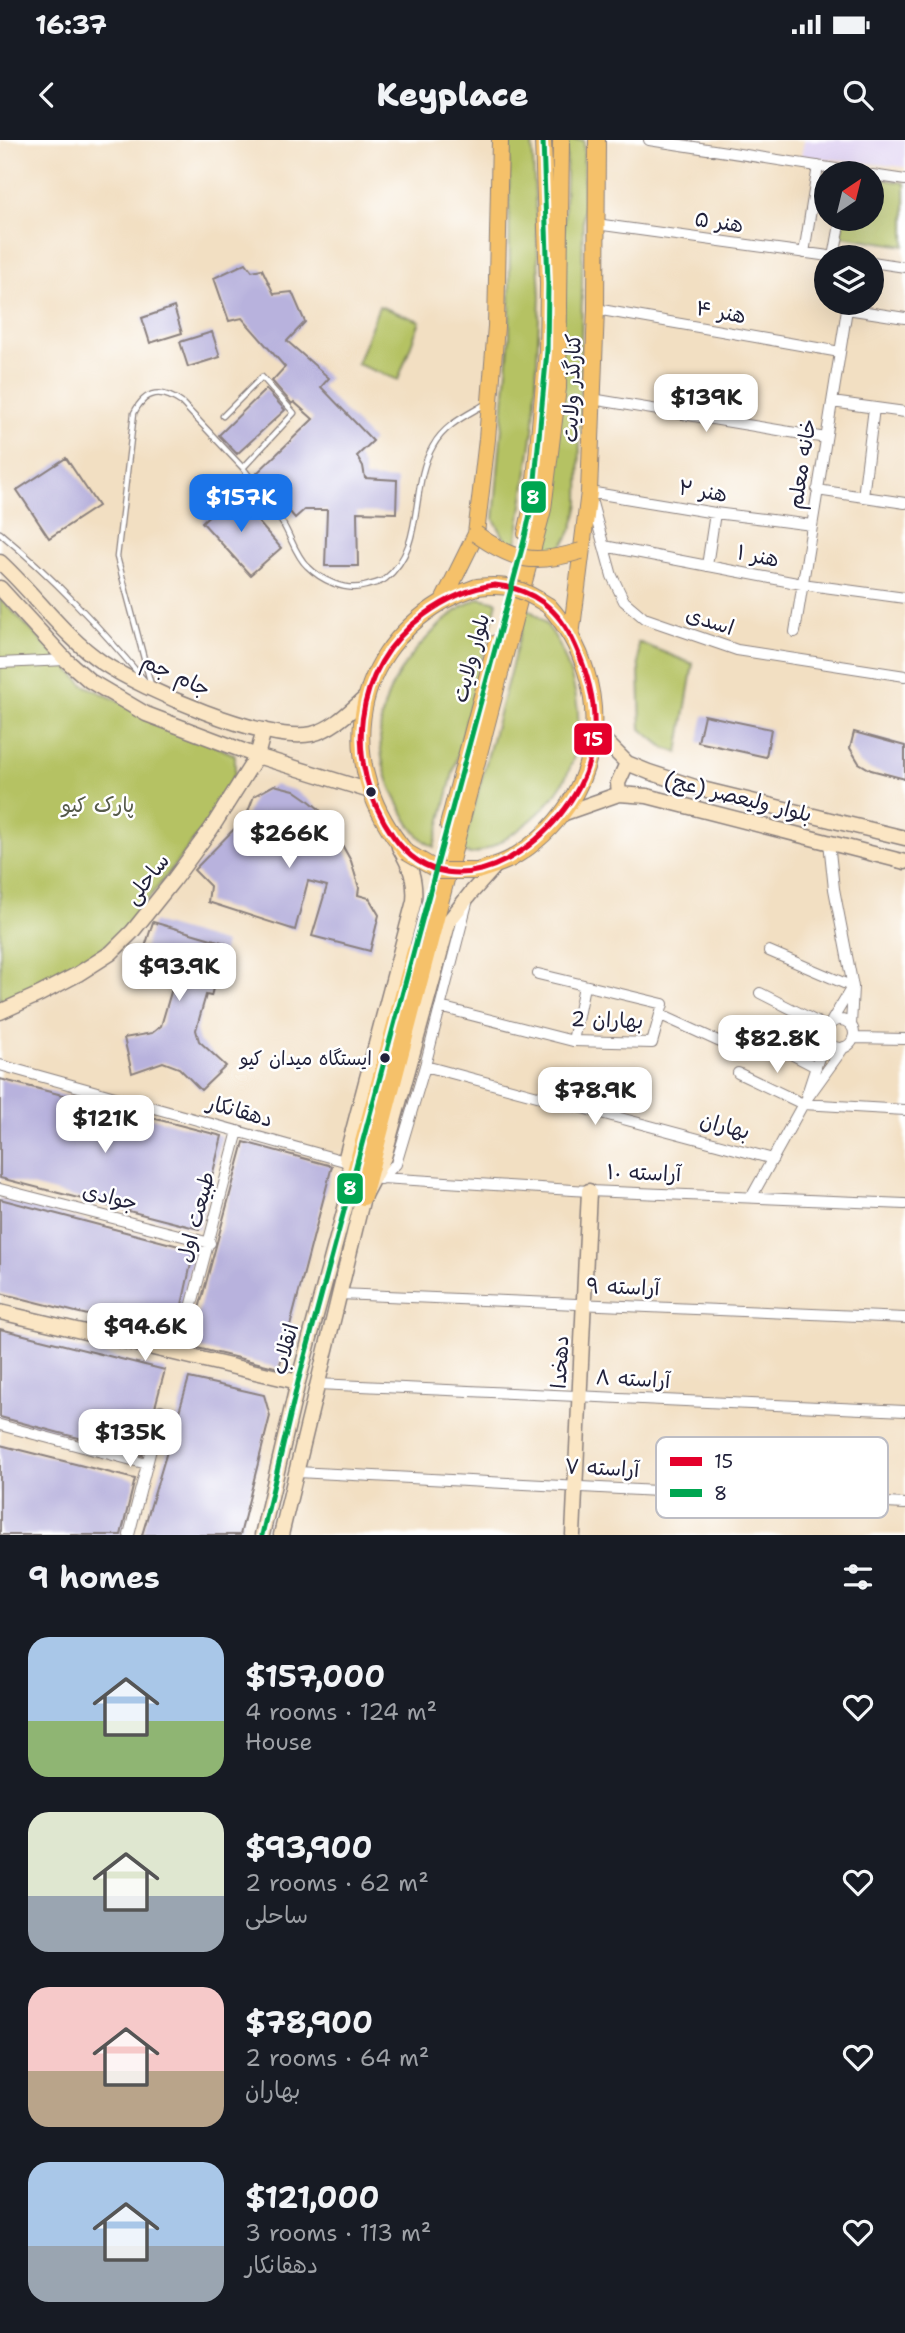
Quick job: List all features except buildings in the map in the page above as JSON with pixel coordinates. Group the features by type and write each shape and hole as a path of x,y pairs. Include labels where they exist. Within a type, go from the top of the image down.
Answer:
{"main road":[{"path":"443,601 476,534 496,326 500,140"},
{"name":"بلوار ولایت","path":"351,1168 533,501 547,351 548,284 543,140"},
{"name":"بلوار ولایت","path":"363,1197 543,509 558,388 561,140"},
{"name":"کنارگذر ولایت","path":"571,636 589,492 596,309 597,140"},
{"path":"476,534 499,551 526,559 554,559 581,551"},
{"name":"جام جم","path":"0,562 78,642 103,663 192,708 264,730 285,734 312,734 338,722 365,698"},
{"path":"495,585 516,587 549,606 571,636 585,668 593,699 594,730 590,760 562,814 511,859 477,871 439,871 406,852 394,837 370,791 362,759 361,729 365,698 376,670 393,644 415,621 443,601 477,587 495,585"},
{"path":"0,588 66,660 90,681 146,714 257,756 370,791"},
{"name":"ساحلی","path":"0,1012 78,974 111,953 132,932 211,829 257,756 264,730"},
{"name":"بلوار ولیعصر (عج)","path":"594,730 627,762 649,772 698,788 905,838"},
{"path":"619,793 621,772 627,762"},
{"name":"بلوار ولیعصر (عج)","path":"562,814 619,793 647,796 905,862"},
{"name":"انقلاب","path":"262,1535 351,1168 346,1157 414,901 414,875 394,837"},
{"name":"انقلاب","path":"281,1535 363,1197 384,1157 449,921 496,865"},
{"name":"دهخدا","path":"573,1535 589,1191"},
{"path":"0,1312 298,1382"}],"street":[{"path":"649,140 814,165"},
{"path":"884,177 905,180"},
{"path":"804,253 814,191"},
{"name":"هنر ۵","path":"596,224 814,254"},
{"path":"884,264 905,267"},
{"name":"هنر ۴","path":"596,309 840,352"},
{"path":"884,314 905,318"},
{"name":"خانه معلم","path":"794,632 846,315"},
{"path":"592,399 826,438"},
{"path":"832,402 905,412"},
{"path":"863,497 874,408"},
{"path":"817,490 905,503"},
{"name":"هنر ۲","path":"589,492 715,513 812,525"},
{"name":"اسدی","path":"589,492 612,576 624,601 644,618 737,650 905,676"},
{"path":"707,566 715,513"},
{"name":"هنر ۱","path":"604,546 802,584 905,598"},
{"path":"0,663 66,660"},
{"path":"829,842 834,889 853,987 853,1038"},
{"path":"363,1197 396,1164 470,894"},
{"path":"769,951 853,987"},
{"name":"بهاران 2","path":"440,1007 573,1041 652,1043 663,1004 538,974"},
{"path":"573,1041 584,986"},
{"path":"803,1104 828,1029 853,987"},
{"path":"760,993 828,1029"},
{"path":"661,1015 729,1046"},
{"path":"828,1029 839,1020 851,1025"},
{"path":"828,1029 831,1045 844,1047"},
{"path":"745,1030 816,1067"},
{"path":"752,1196 803,1104 844,1047 853,1038 905,1039"},
{"name":"دهقانکار","path":"0,1065 238,1131 351,1168"},
{"name":"بهاران","path":"425,1066 773,1158"},
{"path":"737,1073 803,1104 905,1110"},
{"name":"طبیعت اول","path":"179,1353 238,1131"},
{"name":"آراسته ۱۰","path":"382,1178 589,1191 905,1204"},
{"name":"جوادی","path":"0,1189 210,1242"},
{"name":"آراسته ۹","path":"340,1294 905,1318"},
{"name":"آراسته ۸","path":"317,1384 905,1411"},
{"path":"129,1535 161,1410"},
{"path":"0,1425 147,1464"},
{"name":"آراسته ۷","path":"297,1472 656,1490"}],"lane":[{"path":"223,416 262,377 294,412 243,468"},
{"path":"152,688 117,557 134,413 138,403 157,392 170,395 183,403 243,468 285,526 306,565 331,583 356,588 384,580 402,558 412,535 425,461 433,444 454,422 490,401"},
{"path":"0,533 42,569 97,623 152,688"}],"shaded area":[{"path":"804,140 905,140 905,167 884,165 884,161 848,161 801,156"}],"green space":[{"path":"509,140 532,140 540,297 534,424 516,546 506,541 494,519 510,334"},
{"path":"567,140 584,140 579,503 572,529 558,551 540,551 557,451"},
{"path":"884,179 905,183 905,246 841,236 842,231 884,231"},
{"path":"379,306 420,321 398,380 357,364"},
{"name":"پارک کیو","path":"0,598 84,685 235,755 235,774 204,827 114,940 84,962 49,982 0,1002"},
{"path":"480,598 497,602 434,847 414,830 389,783 382,760 382,717 397,676 411,657 445,620 458,609"},
{"path":"527,609 547,625 556,639 575,691 578,717 572,764 562,785 528,822 484,851 475,854 460,852 465,841"},
{"path":"638,642 693,664 678,753 665,748 641,729"}],"transit line":[{"name":"8","path":"262,1535 298,1382 533,501 547,351 548,284 543,140"},
{"name":"15","path":"495,585 533,596 553,611 569,632 581,658 589,686 594,714 593,743 579,787 560,815 536,840 508,859 478,871 447,872 418,861 393,836 377,808 366,779 362,719 369,690 381,662 400,637 424,615 449,599 495,585"}],"place":[{"name":"ایستگاه میدان کیو","path":"385,1058"}]}
